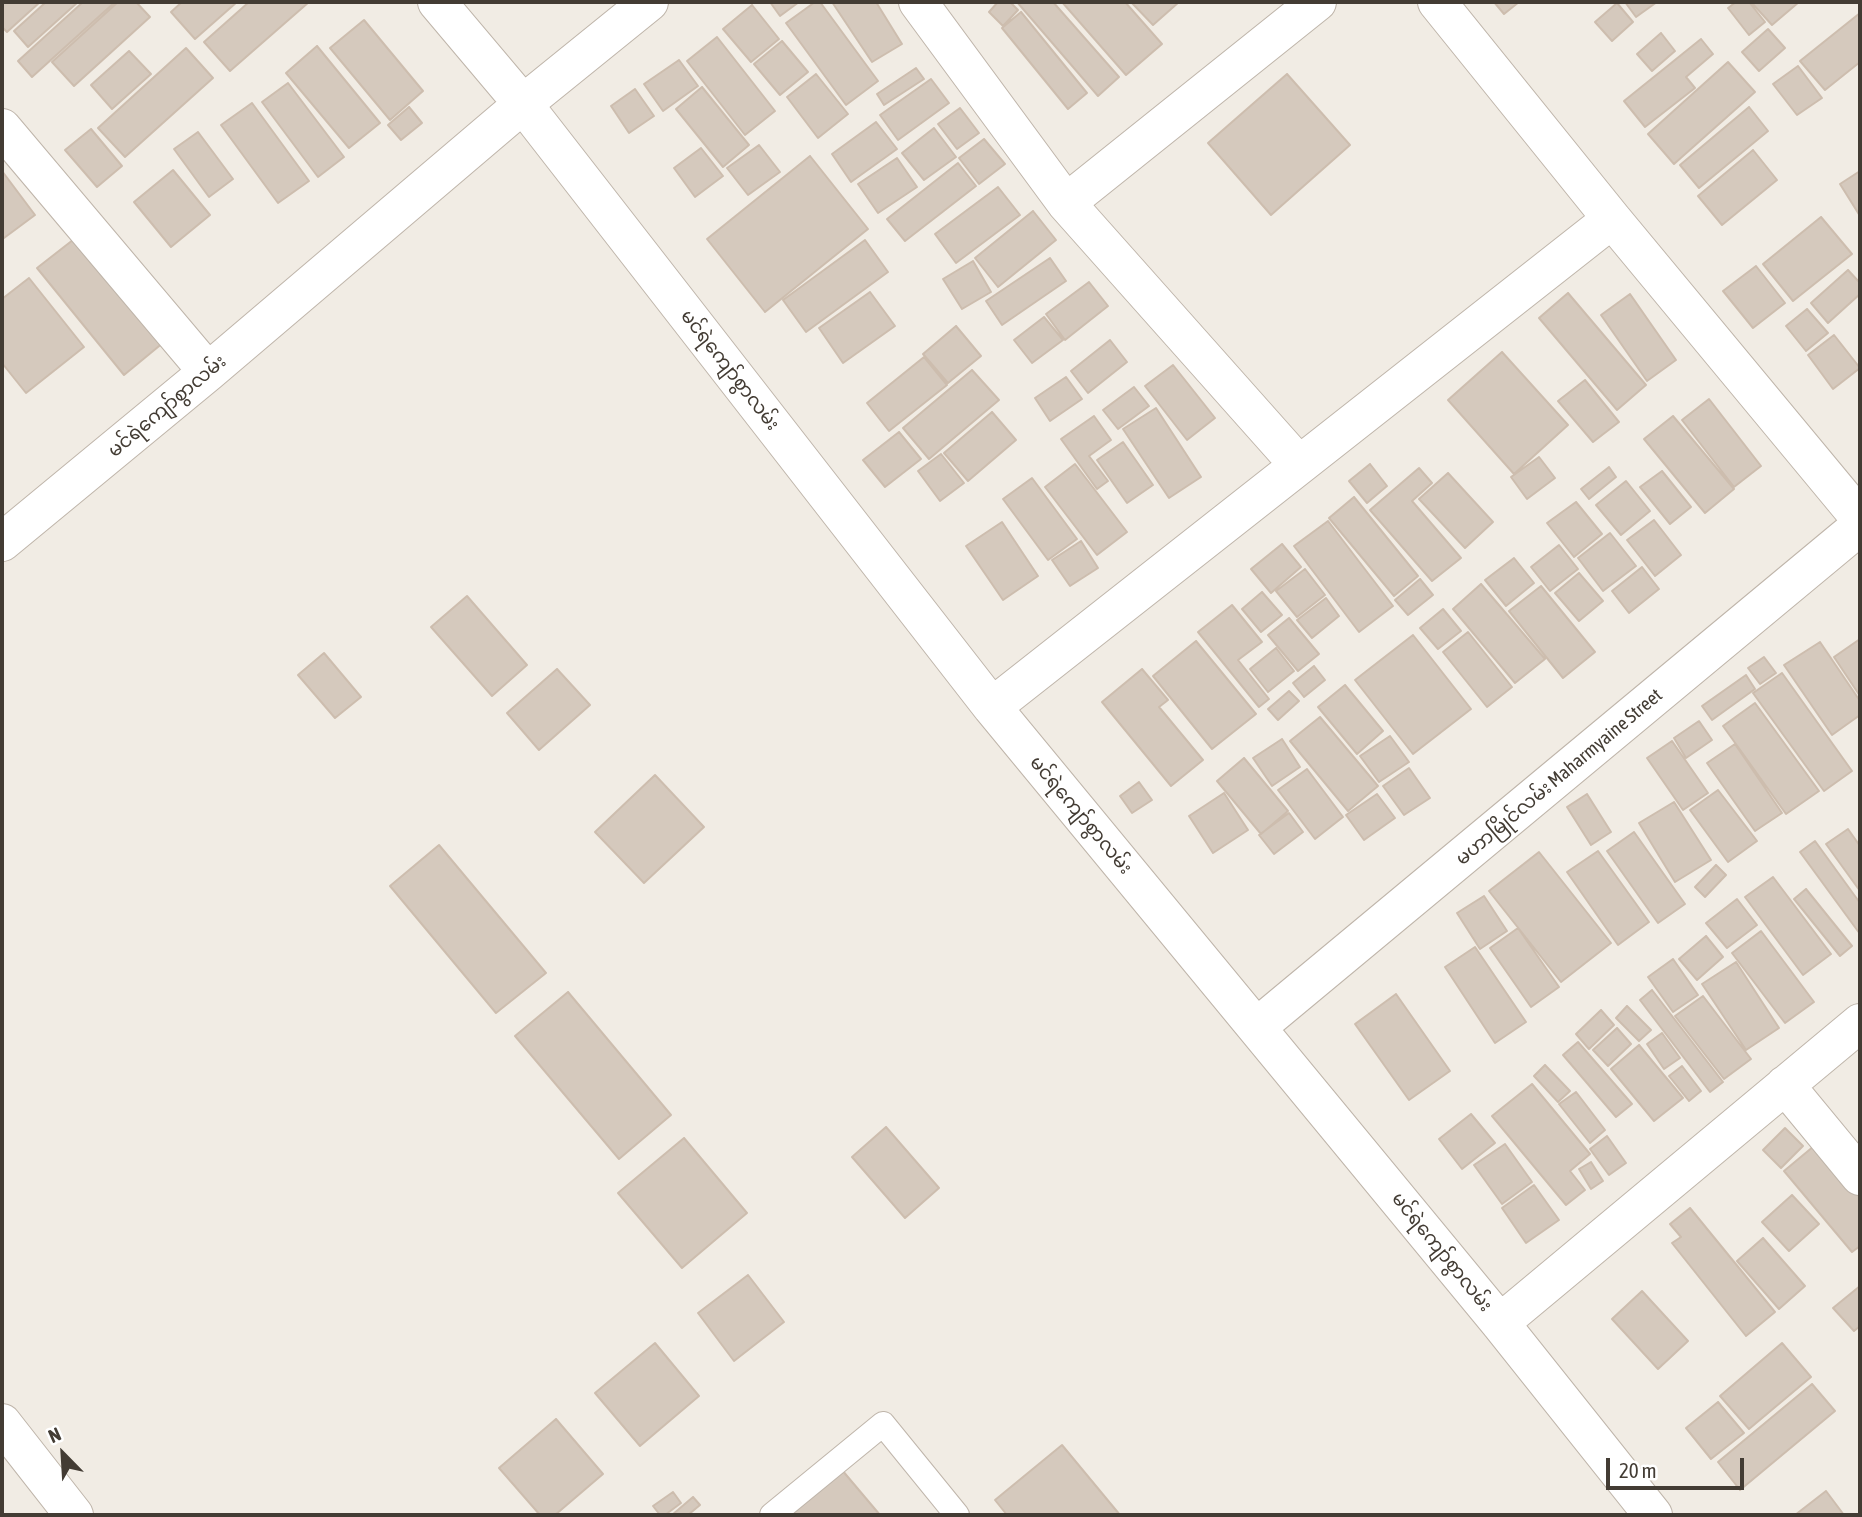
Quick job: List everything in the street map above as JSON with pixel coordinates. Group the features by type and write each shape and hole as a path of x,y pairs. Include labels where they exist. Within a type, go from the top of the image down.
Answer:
{"street":[{"name":"မင်ရဲကျော်စွာလမ်း","path":"437,2 523,104 992,707 1500,1323 1653,1515"},
{"name":"မင်ရဲကျော်စွာလမ်း","path":"2,542 208,372 523,104 649,2"},
{"path":"918,2 1066,203 1299,465"},
{"path":"1066,203 1317,2"},
{"path":"1437,2 1612,219 1860,518"},
{"path":"2,128 208,372"},
{"path":"992,707 1612,219"},
{"name":"မဟာမြိုင်လမ်း Maharmyaine Street","path":"1257,1027 1860,526"},
{"path":"1500,1323 1860,1023"},
{"path":"1785,1085 1860,1176"},
{"path":"2,1423 75,1515"}],"lane":[{"path":"772,1515 883,1424 957,1515"}],"building":[{"path":"2,2 40,2 7,32 2,27"},
{"path":"46,2 78,2 28,47 14,31"},
{"path":"83,2 115,2 32,77 18,61"},
{"path":"118,2 136,2 150,17 74,86 52,62"},
{"path":"182,2 237,2 195,39 171,12"},
{"path":"249,2 309,2 230,71 204,42"},
{"path":"770,2 799,2 780,16"},
{"path":"815,2 820,2 878,81 846,105 786,23"},
{"path":"832,2 876,2 902,44 872,62"},
{"path":"998,2 1010,2 1018,10 1003,26 989,12"},
{"path":"1017,2 1053,2 1119,77 1098,96"},
{"path":"1062,2 1125,2 1162,44 1126,75"},
{"path":"1131,2 1179,2 1153,25"},
{"path":"1494,2 1519,2 1504,14"},
{"path":"1625,2 1657,2 1636,17"},
{"path":"1736,2 1749,2 1765,22 1749,35 1728,8"},
{"path":"1751,2 1799,2 1772,25"},
{"path":"1617,3 1633,22 1612,41 1595,22"},
{"path":"752,5 779,39 751,62 723,29"},
{"path":"1021,12 1087,93 1068,109 1002,28"},
{"path":"1860,13 1860,62 1825,90 1800,61"},
{"path":"364,20 423,91 390,120 330,48"},
{"path":"1768,29 1785,48 1759,71 1742,52"},
{"path":"1661,33 1675,51 1652,71 1637,54"},
{"path":"717,37 775,111 745,135 687,61"},
{"path":"1701,39 1713,54 1686,77 1695,88 1645,127 1624,101"},
{"path":"782,41 808,72 780,95 754,64"},
{"path":"317,46 380,123 349,148 286,73"},
{"path":"186,48 213,78 125,157 98,128"},
{"path":"129,51 151,74 112,109 91,85"},
{"path":"679,60 698,86 663,111 644,84"},
{"path":"1728,62 1755,92 1674,164 1648,134"},
{"path":"1798,66 1822,98 1797,115 1773,84"},
{"path":"916,68 924,79 884,105 877,94"},
{"path":"816,74 848,114 818,138 787,97"},
{"path":"1287,74 1350,145 1271,215 1208,143"},
{"path":"931,79 949,103 898,140 880,115"},
{"path":"288,83 344,157 318,177 262,102"},
{"path":"702,87 749,145 723,167 676,109"},
{"path":"635,89 654,116 629,133 611,106"},
{"path":"252,103 309,181 278,203 221,125"},
{"path":"409,107 422,123 401,140 388,125"},
{"path":"1749,107 1768,131 1699,188 1680,165"},
{"path":"960,108 979,133 957,149 938,124"},
{"path":"876,122 897,149 851,182 832,154"},
{"path":"934,128 956,157 924,180 902,153"},
{"path":"91,129 122,166 97,187 65,150"},
{"path":"198,132 233,179 209,197 174,149"},
{"path":"984,139 1005,164 979,184 959,158"},
{"path":"759,145 780,172 748,195 727,168"},
{"path":"701,148 723,176 695,197 674,168"},
{"path":"1753,150 1777,180 1722,225 1698,196"},
{"path":"810,156 868,229 765,312 707,239"},
{"path":"897,158 917,187 878,213 858,184"},
{"path":"958,163 976,186 905,241 887,219"},
{"path":"173,170 210,215 171,247 134,202"},
{"path":"2,171 35,215 4,238 2,235"},
{"path":"1860,171 1860,216 1840,184"},
{"path":"998,187 1020,215 956,263 935,234"},
{"path":"1033,211 1056,240 998,287 975,258"},
{"path":"1821,217 1852,254 1793,301 1763,264"},
{"path":"78,236 164,342 124,375 37,268"},
{"path":"865,240 888,272 806,332 783,300"},
{"path":"1050,258 1066,281 1002,325 986,301"},
{"path":"973,261 991,292 962,309 943,279"},
{"path":"1756,266 1785,303 1753,328 1723,291"},
{"path":"1848,270 1860,283 1860,294 1828,323 1811,303"},
{"path":"29,278 84,347 26,393 2,363 2,299"},
{"path":"1089,282 1108,306 1065,340 1046,314"},
{"path":"870,292 895,326 843,363 819,328"},
{"path":"1568,293 1646,385 1617,410 1539,318"},
{"path":"1630,294 1676,360 1647,381 1601,315"},
{"path":"1807,309 1828,333 1806,351 1786,326"},
{"path":"1044,317 1063,340 1032,363 1014,340"},
{"path":"956,326 981,356 948,383 923,354"},
{"path":"1834,335 1860,368 1833,389 1808,355"},
{"path":"1110,340 1127,362 1088,393 1071,371"},
{"path":"1502,352 1568,425 1514,474 1448,400"},
{"path":"924,357 947,385 889,431 867,403"},
{"path":"1173,365 1215,418 1187,440 1145,386"},
{"path":"972,370 999,400 929,459 903,428"},
{"path":"1066,377 1082,399 1050,421 1035,398"},
{"path":"1585,380 1619,422 1593,442 1558,401"},
{"path":"1134,387 1149,406 1118,429 1103,410"},
{"path":"1709,399 1761,466 1734,487 1682,420"},
{"path":"1156,408 1201,477 1169,498 1123,429"},
{"path":"992,412 1016,440 968,481 944,453"},
{"path":"1094,416 1111,440 1089,456 1108,481 1097,489 1061,439"},
{"path":"1673,416 1734,489 1705,513 1644,439"},
{"path":"899,432 921,459 885,487 863,460"},
{"path":"1123,442 1153,485 1127,503 1097,460"},
{"path":"941,454 964,483 940,501 918,471"},
{"path":"1539,457 1555,478 1527,499 1511,477"},
{"path":"1075,464 1127,532 1097,555 1045,487"},
{"path":"1370,464 1387,486 1367,503 1349,481"},
{"path":"1609,467 1616,477 1589,499 1581,489"},
{"path":"1419,468 1432,483 1412,501 1461,558 1432,581 1370,510"},
{"path":"1662,471 1691,507 1670,524 1640,487"},
{"path":"1448,473 1493,522 1465,548 1419,499"},
{"path":"1032,478 1077,539 1048,560 1003,499"},
{"path":"1626,481 1650,511 1621,535 1596,505"},
{"path":"1354,497 1418,576 1394,596 1329,518"},
{"path":"1576,502 1602,534 1574,557 1547,523"},
{"path":"1654,520 1681,555 1655,576 1627,540"},
{"path":"1328,521 1393,606 1359,632 1294,546"},
{"path":"1002,522 1038,576 1003,600 966,546"},
{"path":"1610,533 1636,566 1603,591 1578,558"},
{"path":"1081,541 1098,568 1070,586 1052,560"},
{"path":"1282,544 1301,567 1271,593 1251,569"},
{"path":"1559,545 1578,569 1550,591 1531,567"},
{"path":"1514,558 1534,583 1506,606 1485,580"},
{"path":"1642,567 1659,589 1629,613 1612,591"},
{"path":"1305,569 1325,595 1297,617 1276,591"},
{"path":"1579,573 1603,601 1579,621 1555,593"},
{"path":"1420,579 1433,595 1408,615 1395,600"},
{"path":"1481,584 1545,659 1515,683 1453,609"},
{"path":"1541,586 1595,652 1563,678 1509,611"},
{"path":"1262,592 1282,615 1261,632 1242,609"},
{"path":"467,596 527,665 492,696 431,627"},
{"path":"1326,598 1339,616 1312,638 1297,620"},
{"path":"1232,605 1262,642 1238,660 1269,699 1259,707 1198,632"},
{"path":"1443,609 1461,631 1438,649 1420,628"},
{"path":"1289,618 1319,654 1298,671 1268,635"},
{"path":"1468,632 1512,687 1487,707 1443,652"},
{"path":"1413,635 1471,709 1413,754 1355,680"},
{"path":"1860,639 1860,696 1834,657"},
{"path":"1196,641 1256,714 1212,749 1153,676"},
{"path":"1820,642 1860,701 1860,715 1832,735 1784,665"},
{"path":"1276,648 1294,671 1268,692 1250,669"},
{"path":"324,653 361,697 335,718 298,675"},
{"path":"1764,657 1776,673 1760,684 1748,668"},
{"path":"1314,666 1325,680 1304,697 1293,683"},
{"path":"557,669 590,705 539,750 507,713"},
{"path":"1142,669 1168,700 1159,707 1203,760 1171,786 1102,702"},
{"path":"1782,673 1852,771 1824,791 1753,693"},
{"path":"1746,675 1755,689 1712,720 1702,706"},
{"path":"1345,685 1383,731 1357,754 1318,707"},
{"path":"1289,691 1299,701 1278,720 1268,709"},
{"path":"1755,703 1819,791 1786,814 1723,726"},
{"path":"1320,717 1378,786 1348,811 1290,741"},
{"path":"1699,721 1712,740 1686,758 1674,738"},
{"path":"1390,736 1409,762 1379,782 1360,756"},
{"path":"1282,739 1300,767 1272,786 1253,758"},
{"path":"1672,741 1708,793 1683,810 1647,758"},
{"path":"1735,744 1782,813 1755,831 1707,763"},
{"path":"1244,758 1288,811 1261,834 1217,781"},
{"path":"1409,768 1430,798 1404,815 1383,786"},
{"path":"1307,769 1343,817 1315,839 1278,790"},
{"path":"655,775 704,827 644,883 595,832"},
{"path":"1139,782 1152,800 1132,813 1120,796"},
{"path":"1718,790 1757,841 1728,862 1690,810"},
{"path":"1224,793 1248,830 1213,853 1189,816"},
{"path":"1377,794 1395,818 1364,840 1346,815"},
{"path":"1587,794 1611,832 1591,845 1567,807"},
{"path":"1674,802 1711,860 1675,882 1639,823"},
{"path":"1289,813 1303,832 1274,854 1259,835"},
{"path":"1848,829 1860,846 1860,891 1826,844"},
{"path":"1634,832 1685,904 1658,923 1607,851"},
{"path":"1815,841 1860,903 1860,934 1800,852"},
{"path":"439,845 546,973 496,1013 390,886"},
{"path":"1598,851 1649,922 1618,945 1567,872"},
{"path":"1539,852 1611,943 1561,982 1489,891"},
{"path":"1716,865 1726,875 1705,897 1695,887"},
{"path":"1773,877 1831,954 1803,975 1745,897"},
{"path":"1806,889 1852,946 1840,956 1794,899"},
{"path":"1484,896 1507,931 1480,949 1457,913"},
{"path":"1737,899 1757,925 1727,948 1706,923"},
{"path":"1518,928 1559,987 1531,1007 1490,948"},
{"path":"1761,931 1814,1002 1785,1023 1732,953"},
{"path":"1706,936 1723,957 1697,980 1679,959"},
{"path":"1475,947 1526,1022 1495,1043 1445,967"},
{"path":"1673,959 1698,995 1673,1012 1648,977"},
{"path":"1736,962 1779,1028 1746,1050 1702,984"},
{"path":"1652,990 1723,1082 1710,1092 1640,1000"},
{"path":"568,992 671,1115 619,1159 515,1036"},
{"path":"1396,994 1450,1071 1409,1100 1355,1024"},
{"path":"1703,996 1751,1059 1724,1079 1675,1016"},
{"path":"1627,1006 1651,1030 1639,1041 1616,1018"},
{"path":"1601,1010 1614,1025 1589,1049 1576,1034"},
{"path":"1617,1028 1631,1044 1608,1066 1593,1050"},
{"path":"1662,1033 1680,1058 1664,1069 1647,1044"},
{"path":"1578,1042 1632,1104 1616,1117 1563,1055"},
{"path":"1639,1045 1683,1098 1654,1121 1611,1069"},
{"path":"1545,1065 1570,1091 1558,1102 1534,1076"},
{"path":"1682,1066 1701,1091 1689,1101 1669,1076"},
{"path":"1532,1084 1590,1154 1570,1171 1585,1190 1566,1205 1492,1116"},
{"path":"1576,1092 1605,1130 1590,1143 1559,1104"},
{"path":"1471,1114 1495,1143 1462,1169 1439,1139"},
{"path":"886,1127 939,1188 905,1218 852,1157"},
{"path":"1785,1128 1803,1146 1781,1168 1763,1150"},
{"path":"1607,1136 1626,1163 1609,1175 1590,1149"},
{"path":"684,1138 747,1213 682,1268 618,1193"},
{"path":"1820,1141 1860,1188 1860,1246 1852,1252 1784,1171"},
{"path":"1505,1144 1532,1182 1502,1204 1474,1165"},
{"path":"1591,1162 1603,1181 1591,1189 1579,1169"},
{"path":"1534,1185 1559,1220 1526,1243 1502,1208"},
{"path":"1792,1195 1819,1224 1789,1251 1762,1222"},
{"path":"1690,1208 1775,1312 1746,1336 1672,1243 1681,1237 1670,1224"},
{"path":"1763,1238 1805,1286 1779,1309 1737,1261"},
{"path":"748,1275 784,1322 734,1361 698,1313"},
{"path":"1860,1286 1860,1326 1854,1331 1833,1308"},
{"path":"1642,1291 1688,1341 1658,1369 1612,1319"},
{"path":"655,1343 699,1396 640,1446 595,1393"},
{"path":"1782,1343 1811,1377 1749,1429 1720,1396"},
{"path":"1812,1384 1835,1411 1740,1490 1718,1462"},
{"path":"1718,1402 1744,1433 1711,1459 1686,1428"},
{"path":"556,1419 603,1474 555,1515 540,1515 499,1468"},
{"path":"1062,1445 1120,1515 1007,1515 995,1500"},
{"path":"842,1470 880,1515 788,1515"},
{"path":"1826,1491 1844,1515 1795,1515"},
{"path":"673,1492 681,1503 665,1515 660,1515 653,1506"},
{"path":"693,1497 700,1505 688,1515 672,1515"}]}
